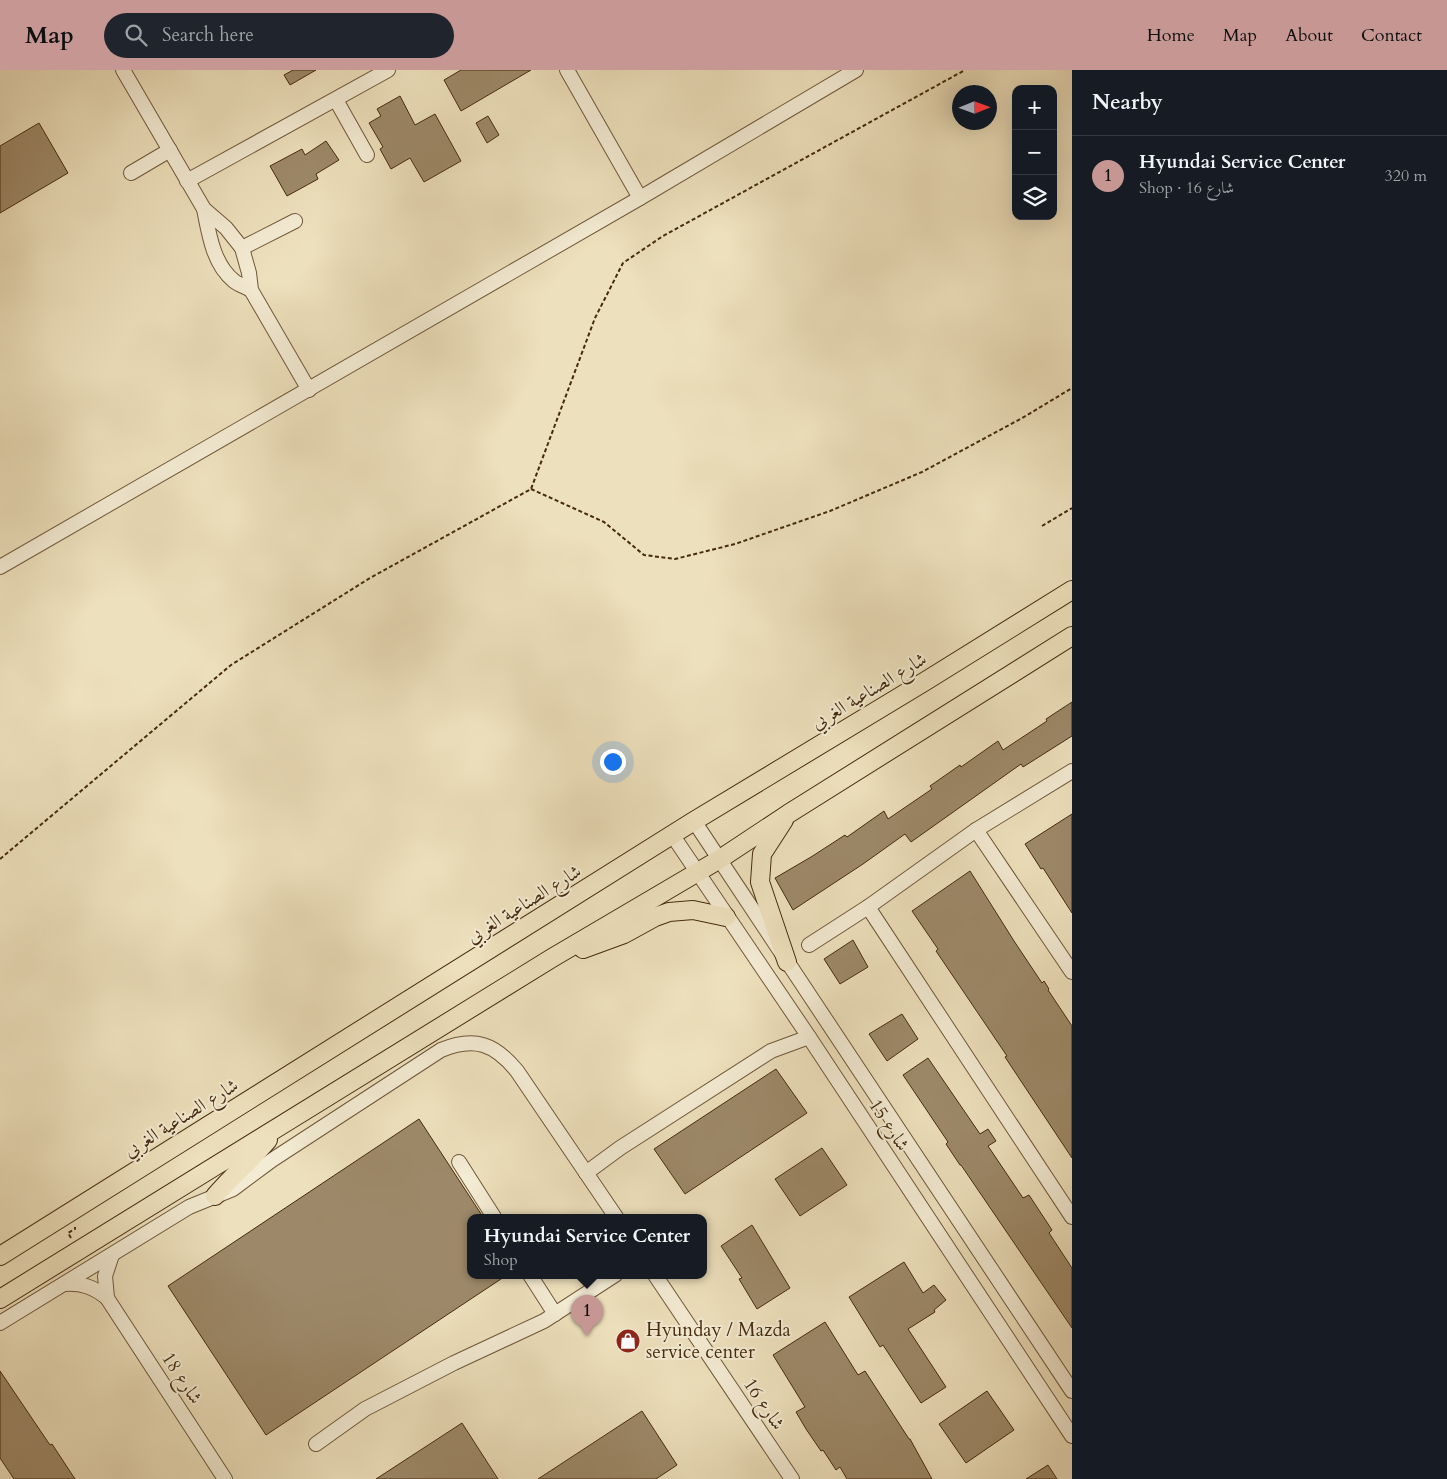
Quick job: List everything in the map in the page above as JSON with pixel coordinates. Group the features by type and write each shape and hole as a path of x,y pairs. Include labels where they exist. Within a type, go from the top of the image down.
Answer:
{"main road":[{"name":"شارع الصناعية الغربي","path":"0,1256 694,822 1072,590"},
{"path":"0,1299 552,958 698,873 788,814 1072,636"},
{"path":"787,962 760,882 760,868 762,854 788,814"},
{"path":"552,958 594,946 669,912 692,910 726,917"},
{"path":"215,1196 228,1180 256,1154 278,1127"}],"street":[{"path":"123,70 204,209 219,263 234,281 251,290"},
{"path":"187,180 388,70"},
{"path":"567,70 640,198"},
{"path":"0,567 640,198 856,70"},
{"path":"336,100 367,155"},
{"path":"131,173 170,150"},
{"path":"204,209 226,228 242,248 251,290 309,390"},
{"path":"242,248 295,221"},
{"path":"809,946 868,907 976,830 1072,771"},
{"name":"شارع 15","path":"694,822 1072,1391"},
{"path":"976,830 1072,972"},
{"name":"شارع 15","path":"673,836 809,1037 1072,1436"},
{"path":"868,907 1072,1217"},
{"path":"586,1173 620,1148 771,1051 809,1037"},
{"path":"0,1323 190,1207 233,1189 272,1160 441,1050 455,1044 469,1043 494,1049 505,1056 614,1214"},
{"path":"458,1162 492,1214"},
{"path":"107,1298 105,1276 112,1254"},
{"path":"533,1279 555,1314"},
{"path":"316,1444 365,1410 454,1363 544,1321 609,1279"},
{"name":"شارع 16","path":"658,1279 792,1479"},
{"name":"شارع 18","path":"65,1284 76,1283 88,1286 107,1298 225,1479"},
{"path":"1057,1370 1066,1376 1072,1376"}],"path":[{"path":"0,859 231,665 370,578 531,489 595,318 623,263 662,236 965,70"},
{"path":"531,489 604,522 644,555 675,559 735,544 830,511 922,472 1024,417 1072,388"},
{"path":"1042,526 1072,508"}],"building":[{"path":"293,70 316,70 290,85 284,75"},
{"path":"461,70 531,70 461,111 444,80"},
{"path":"400,96 415,125 435,114 461,161 424,182 410,158 391,169 380,149 383,147 369,123 381,116 377,109"},
{"path":"488,116 499,135 487,143 476,123"},
{"path":"39,123 68,173 0,213 0,146"},
{"path":"326,141 339,160 316,174 318,179 287,196 270,166 302,149 305,155"},
{"path":"1072,702 1072,736 1023,767 1021,764 911,842 905,834 793,910 775,878 845,835 847,837 884,811 888,819 932,789 930,786 960,765 961,767 998,741 1003,750"},
{"path":"1072,814 1072,913 1025,844"},
{"path":"970,871 1014,941 1042,983 1044,981 1072,1026 1072,1158 1005,1057 1007,1056 936,951 938,949 912,911"},
{"path":"853,940 868,967 840,984 824,959"},
{"path":"902,1014 918,1039 887,1061 869,1034"},
{"path":"928,1058 980,1134 988,1129 996,1141 988,1146 1023,1198 1029,1195 1052,1230 1049,1233 1072,1268 1072,1328 960,1165 946,1144 948,1142 903,1075"},
{"path":"776,1069 807,1113 685,1194 654,1149"},
{"path":"419,1119 481,1214 467,1214 467,1279 501,1279 266,1435 168,1286"},
{"path":"822,1148 847,1185 800,1216 775,1179"},
{"path":"752,1225 790,1288 757,1309 739,1279 742,1278 721,1246"},
{"path":"904,1262 923,1293 934,1285 946,1300 934,1310 935,1312 908,1329 946,1387 921,1403 883,1345 880,1347 849,1297"},
{"path":"825,1322 858,1375 865,1371 910,1439 932,1479 847,1479 840,1467 836,1470 806,1429 796,1412 805,1407 773,1355"},
{"path":"0,1371 75,1479 14,1479 0,1458"},
{"path":"987,1391 1014,1430 966,1463 939,1424"},
{"path":"642,1411 677,1465 656,1479 538,1479"},
{"path":"462,1423 498,1479 376,1479"},
{"path":"1048,1465 1057,1479 1026,1479"}],"place":[{"name":"Hyundai Service Center","path":"587,1336"},
{"name":"Hyunday / Mazda service center","path":"628,1341"}]}
